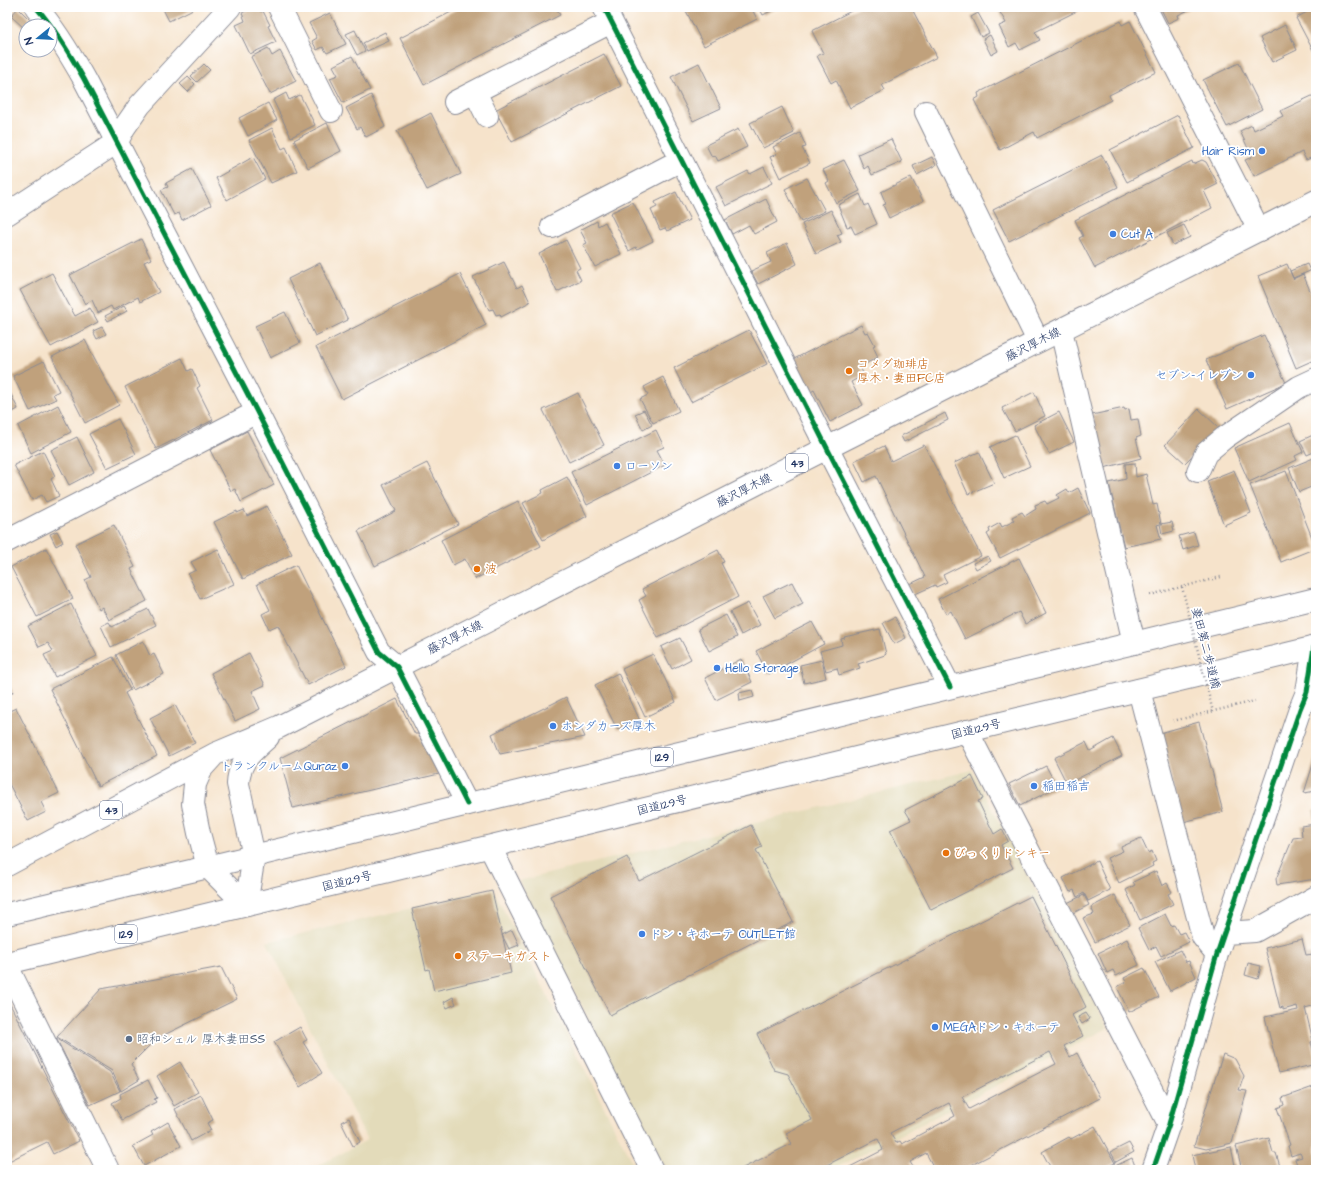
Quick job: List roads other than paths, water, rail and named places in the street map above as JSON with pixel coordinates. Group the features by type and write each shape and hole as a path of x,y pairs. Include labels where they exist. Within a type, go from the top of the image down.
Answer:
{"main road":[{"path":"36,7 64,44 84,79 380,652 398,667 468,804"},
{"path":"7,214 117,142 124,128 140,105 230,7"},
{"path":"279,7 331,111"},
{"path":"1145,7 1259,230"},
{"path":"455,102 475,92 608,14 827,448 950,687"},
{"path":"475,92 487,116"},
{"path":"926,112 1038,341"},
{"path":"552,227 681,160"},
{"name":"藤沢厚木線","path":"208,867 193,804 195,784 202,768 215,754 279,727 1038,341 1316,202"},
{"path":"1061,330 1134,643"},
{"path":"1198,471 1206,453 1224,438 1299,387 1316,379"},
{"path":"7,541 257,412"},
{"name":"129","path":"7,914 254,856 1316,599"},
{"path":"1153,1170 1169,1124 1217,954 1300,709 1312,691 1315,647"},
{"name":"国道129号","path":"7,963 1315,647"},
{"path":"1139,690 1203,937 1217,954"},
{"name":"藤沢厚木線","path":"246,905 254,856 238,784 238,773 242,763 249,755 279,727"},
{"path":"967,731 1169,1124"},
{"name":"43","path":"7,866 215,754"},
{"path":"490,847 652,1170"},
{"path":"208,867 246,905"},
{"path":"1225,934 1255,931 1316,897"},
{"path":"7,966 108,1170"}],"place":[{"name":"Hair Rism","path":"1262,151"},
{"name":"Cut A","path":"1113,234"},
{"name":"コメダ珈琲店 厚木・妻田FC店","path":"849,371"},
{"name":"セブン-イレブン","path":"1251,375"},
{"name":"ローソン","path":"617,466"},
{"name":"波","path":"477,569"},
{"name":"Hello Storage","path":"717,668"},
{"name":"ホンダカーズ厚木","path":"553,726"},
{"name":"トランクルームQuraz","path":"345,766"},
{"name":"稲田稲吉","path":"1034,786"},
{"name":"びっくりドンキー","path":"946,853"},
{"name":"ドン・キホーテ OUTLET館","path":"642,934"},
{"name":"ステーキガスト","path":"458,956"},
{"name":"MEGAドン・キホーテ","path":"935,1027"},
{"name":"昭和シェル 厚木妻田SS","path":"129,1039"}]}
